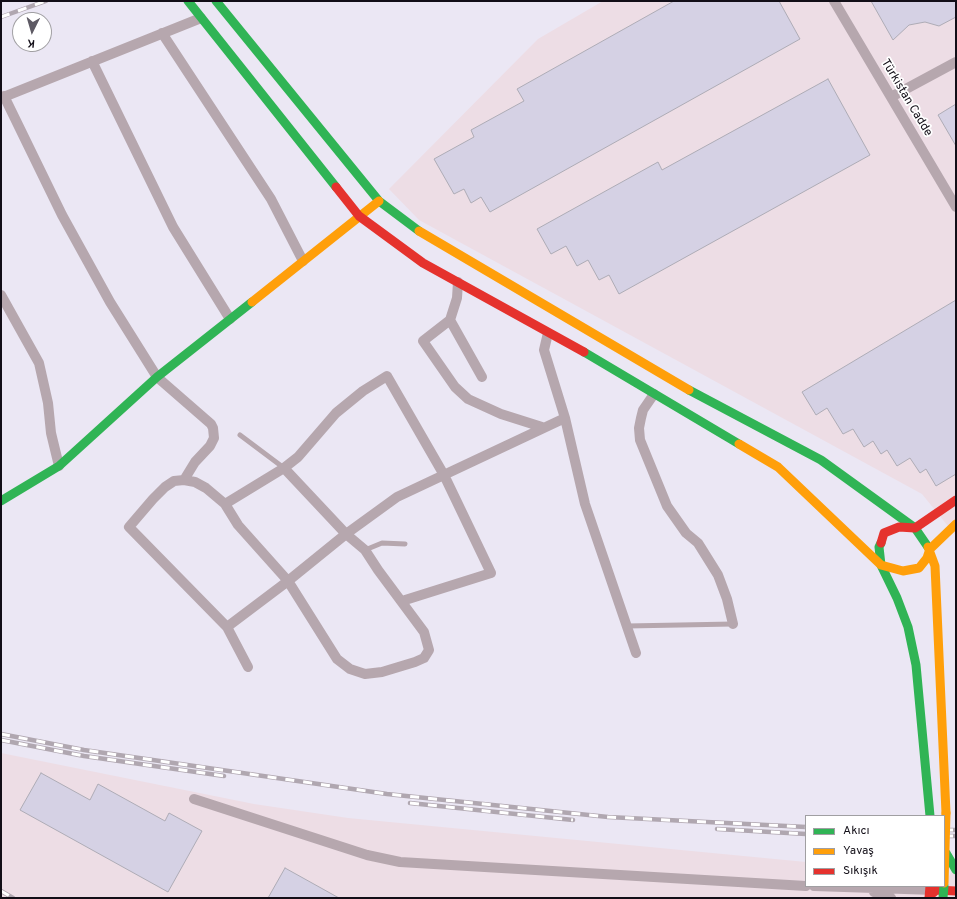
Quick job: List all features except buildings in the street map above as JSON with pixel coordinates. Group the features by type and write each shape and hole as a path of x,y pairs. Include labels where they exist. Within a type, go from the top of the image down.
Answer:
{"main road":[{"path":"188,1 359,216 423,263 548,332 778,467 881,565 903,571 919,568 927,558 930,549 951,527 956,524"},
{"path":"216,1 379,201 425,236 721,408 821,460 915,528 930,549 935,566 946,813 945,857"},
{"path":"1,501 58,466 157,377 379,201"},
{"path":"930,815 914,657 908,627 897,598 881,565 878,547 884,533 899,527 915,528 956,500"},
{"path":"946,853 956,870"},
{"path":"937,892 956,890"}],"street":[{"name":"Türkistan Cadde","path":"834,1 956,208"},
{"path":"184,480 195,462 210,446 214,438 213,428 211,424 157,377 110,302 62,215 2,97 201,18"},
{"path":"162,33 271,199 303,261"},
{"path":"92,62 172,227 230,319"},
{"path":"890,97 956,62"},
{"path":"458,282 457,298 450,320 422,341 455,387 468,399 502,414 542,427"},
{"path":"1,295 39,363 48,403 51,433 58,466"},
{"path":"450,320 482,377"},
{"path":"548,332 544,350 565,418 585,504 636,653"},
{"path":"225,504 284,468 298,457 336,413 387,376 444,475 491,573 402,601"},
{"path":"654,394 643,410 640,418 640,440 667,506 686,533 698,543 718,575 727,599 733,624"},
{"path":"227,627 288,581 346,534 397,497 542,427 565,418"},
{"path":"248,667 227,627 129,527 165,487 174,481 184,480 196,482 206,488 225,504 238,525 288,581 338,659 350,669 365,674 382,672 415,662 424,658 428,652 429,646 424,632 365,550 346,534 284,468"},
{"path":"194,799 367,855 400,862 805,886"},
{"path":"834,887 937,892"},
{"path":"854,888 877,893 890,898"}],"lane":[{"path":"240,435 284,468"},
{"path":"365,550 382,543 405,544"},
{"path":"627,626 733,624"}],"shaded area":[{"path":"603,1 956,1 956,536 922,494 419,220 389,189 538,39"},
{"path":"1,753 254,804 348,818 805,862 805,887 945,887 945,884 956,863 956,898 1,898"}],"railway":[{"path":"1,17 46,1"},
{"path":"1,734 84,750 387,794 608,817 805,827"},
{"path":"1,740 84,756 224,776"},
{"path":"410,803 573,820"},
{"path":"717,829 805,834"},
{"path":"945,830 956,830"},
{"path":"945,836 956,836"},
{"path":"1,891 13,898"}],"traffic: fast":[{"path":"188,1 336,187"},
{"path":"216,1 379,201 419,231"},
{"path":"1,501 59,466 157,377 252,302"},
{"path":"584,352 739,444"},
{"path":"689,390 821,460 915,528 928,547"},
{"path":"881,543 879,547 881,565 897,598 908,627 916,665 930,815"},
{"path":"946,853 956,870"},
{"path":"943,898 944,887"}],"traffic: slow":[{"path":"252,302 379,201"},
{"path":"419,231 689,390"},
{"path":"739,444 778,467 881,565 903,571 919,568 927,558 930,549 956,524"},
{"path":"928,547 935,566 946,813"},
{"path":"945,848 946,813"}],"traffic: jam":[{"path":"336,187 359,216 423,263 584,352"},
{"path":"881,543 884,533 899,527 915,528 956,500"},
{"path":"929,898 930,887"},
{"path":"933,893 936,890 956,891"}]}
